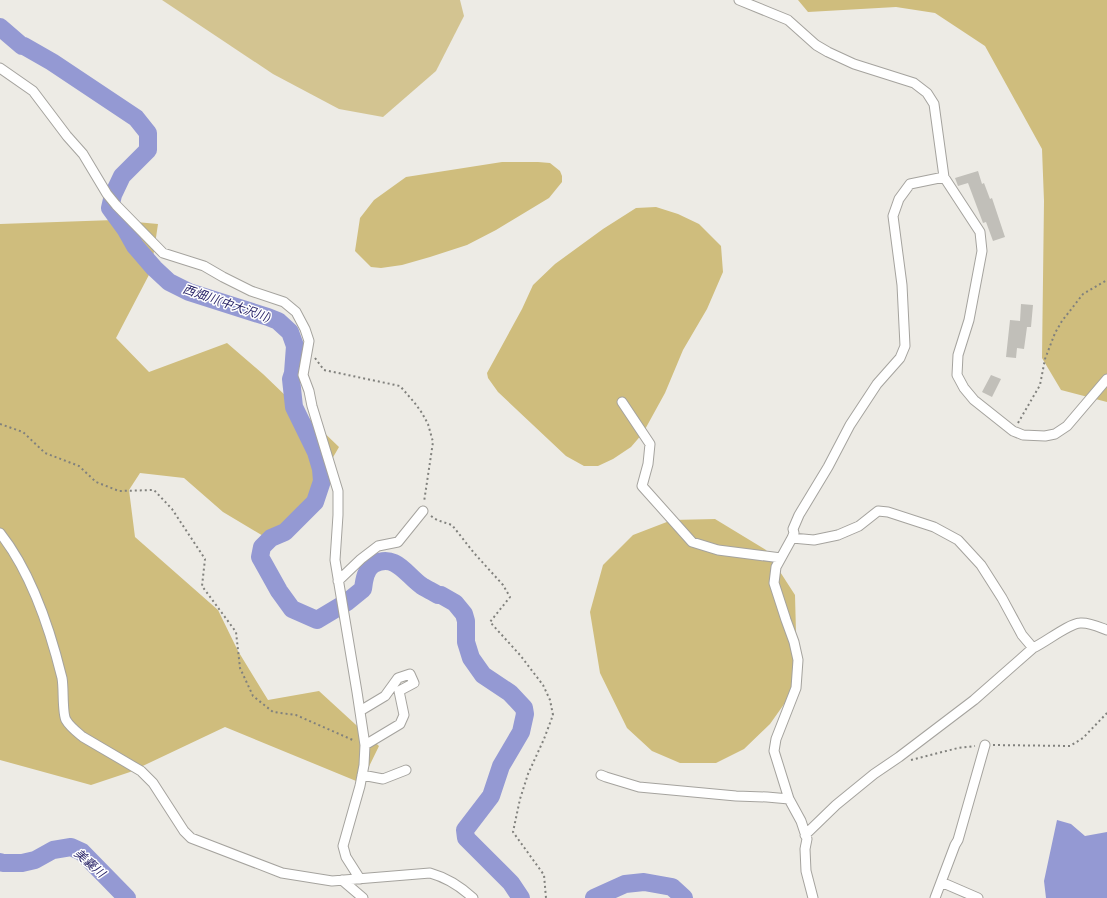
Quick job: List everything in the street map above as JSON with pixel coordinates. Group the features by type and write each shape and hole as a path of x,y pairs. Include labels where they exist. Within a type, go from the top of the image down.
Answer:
{"street":[{"path":"739,0 788,20 816,45 828,52 854,64 914,84 927,93 934,104 944,177 980,232 982,251 969,320 958,355 957,375 964,388 974,400 1013,431 1023,435 1045,436 1055,434 1067,426 1107,379"},
{"path":"0,68 33,91 67,136 83,154 107,194 163,253 204,266 251,291 284,302 296,312 305,329 309,341 303,375 338,491 335,560 365,745 364,765 343,846 346,857 360,879"},
{"path":"813,898 806,871 805,835 801,821 789,799 774,751 776,739 796,688 798,660 794,642 774,583 776,567 792,538 794,533 793,529 799,515 828,467 850,425 877,384 900,358 905,346 902,285 893,216 899,199 910,184 944,177"},
{"path":"622,402 650,444 648,464 642,486 692,542 718,550 781,558"},
{"path":"338,581 361,559 378,546 398,542 423,511"},
{"path":"792,538 814,540 838,536 859,526 878,511 888,512 934,527 958,540 981,565 1002,598 1022,635 1033,648"},
{"path":"0,533 14,554 31,585 49,630 63,680 65,719 75,731 141,771 153,783 184,831 191,838 282,873 332,881 430,873 441,876 461,887 473,898"},
{"path":"805,835 836,805 874,774 899,757 974,700 1033,648 1072,625 1081,623 1094,625 1107,630"},
{"path":"360,711 385,696 398,678 410,674 414,683 399,690 404,715 400,724 365,745"},
{"path":"935,898 955,844 958,840 985,745"},
{"path":"362,774 383,779 406,770"},
{"path":"601,775 606,778 639,787 736,796 789,799"},
{"path":"342,880 363,898"},
{"path":"941,882 978,898"}],"path":[{"path":"1013,431 1040,385 1045,359 1054,333 1083,294 1107,280"},
{"path":"308,349 324,370 400,386 422,413 428,424 433,442 423,511 437,520 452,525 474,553 503,585 510,597 490,622 520,655 543,685 550,700 553,715 526,780 520,799 513,832 544,875 546,898"},
{"path":"0,424 23,432 45,454 80,466 96,482 119,491 154,490 172,509 205,559 202,586 236,632 240,668 253,696 273,712 296,715 365,745"},
{"path":"912,760 958,748 985,745 1070,746 1083,738 1107,713"}],"shaded area":[{"path":"162,0 460,0 464,16 436,71 383,117 339,109 273,74"},
{"path":"798,0 1107,0 1107,402 1061,390 1042,358 1044,201 1042,149 985,46 935,13 896,7 808,12"},
{"path":"502,162 550,163 560,171 562,182 549,198 496,230 467,245 402,265 381,268 371,267 355,251 360,218 374,200 406,177"},
{"path":"656,207 678,214 699,224 721,246 723,272 707,309 683,350 665,393 643,433 631,447 613,459 598,466 584,466 566,456 498,392 488,378 487,373 522,309 533,285 555,264 603,229 636,208"},
{"path":"114,220 158,224 151,271 116,338 149,372 227,343 263,374 339,447 304,507 270,540 223,512 184,478 140,473 129,490 135,537 218,610 238,651 268,700 319,691 379,746 361,783 225,727 130,772 91,785 0,760 0,224"},
{"path":"715,519 766,550 795,595 797,671 787,700 770,724 744,749 716,763 680,763 652,751 627,728 600,673 590,612 603,565 633,535 672,520"}],"water":[{"path":"1057,820 1071,824 1085,836 1107,832 1107,898 1046,898 1044,881"}],"building":[{"path":"978,171 982,184 984,183 990,199 992,198 1005,237 993,241 986,222 983,223 968,183 958,186 955,178"},
{"path":"1021,304 1033,305 1031,327 1027,327 1024,349 1017,348 1016,358 1006,357 1010,320 1020,321"},
{"path":"991,375 1001,379 992,397 982,392"}],"waterway":[{"name":"西畑川(中大沢川)","path":"0,27 22,46 52,62 136,118 148,133 148,150 122,176 113,195 110,208 126,230 135,246 154,268 169,282 189,292 268,317 278,321 290,332 295,346 293,373 291,379 294,407 316,452 321,469 322,481 315,502 285,532 271,538 262,547 260,557 279,591 292,609 317,620 347,602 363,589 366,575 371,566 382,561 395,563 422,586 455,603 464,614 466,621 466,642 471,658 483,675 510,693 524,708 525,714 521,732 501,766 491,796 465,830 466,838 511,883 521,898"},
{"name":"美嚢川","path":"0,862 22,863 35,860 53,850 71,847 82,852 127,898"},
{"name":"美嚢川","path":"594,898 625,884 644,882 672,887 684,898"}]}
